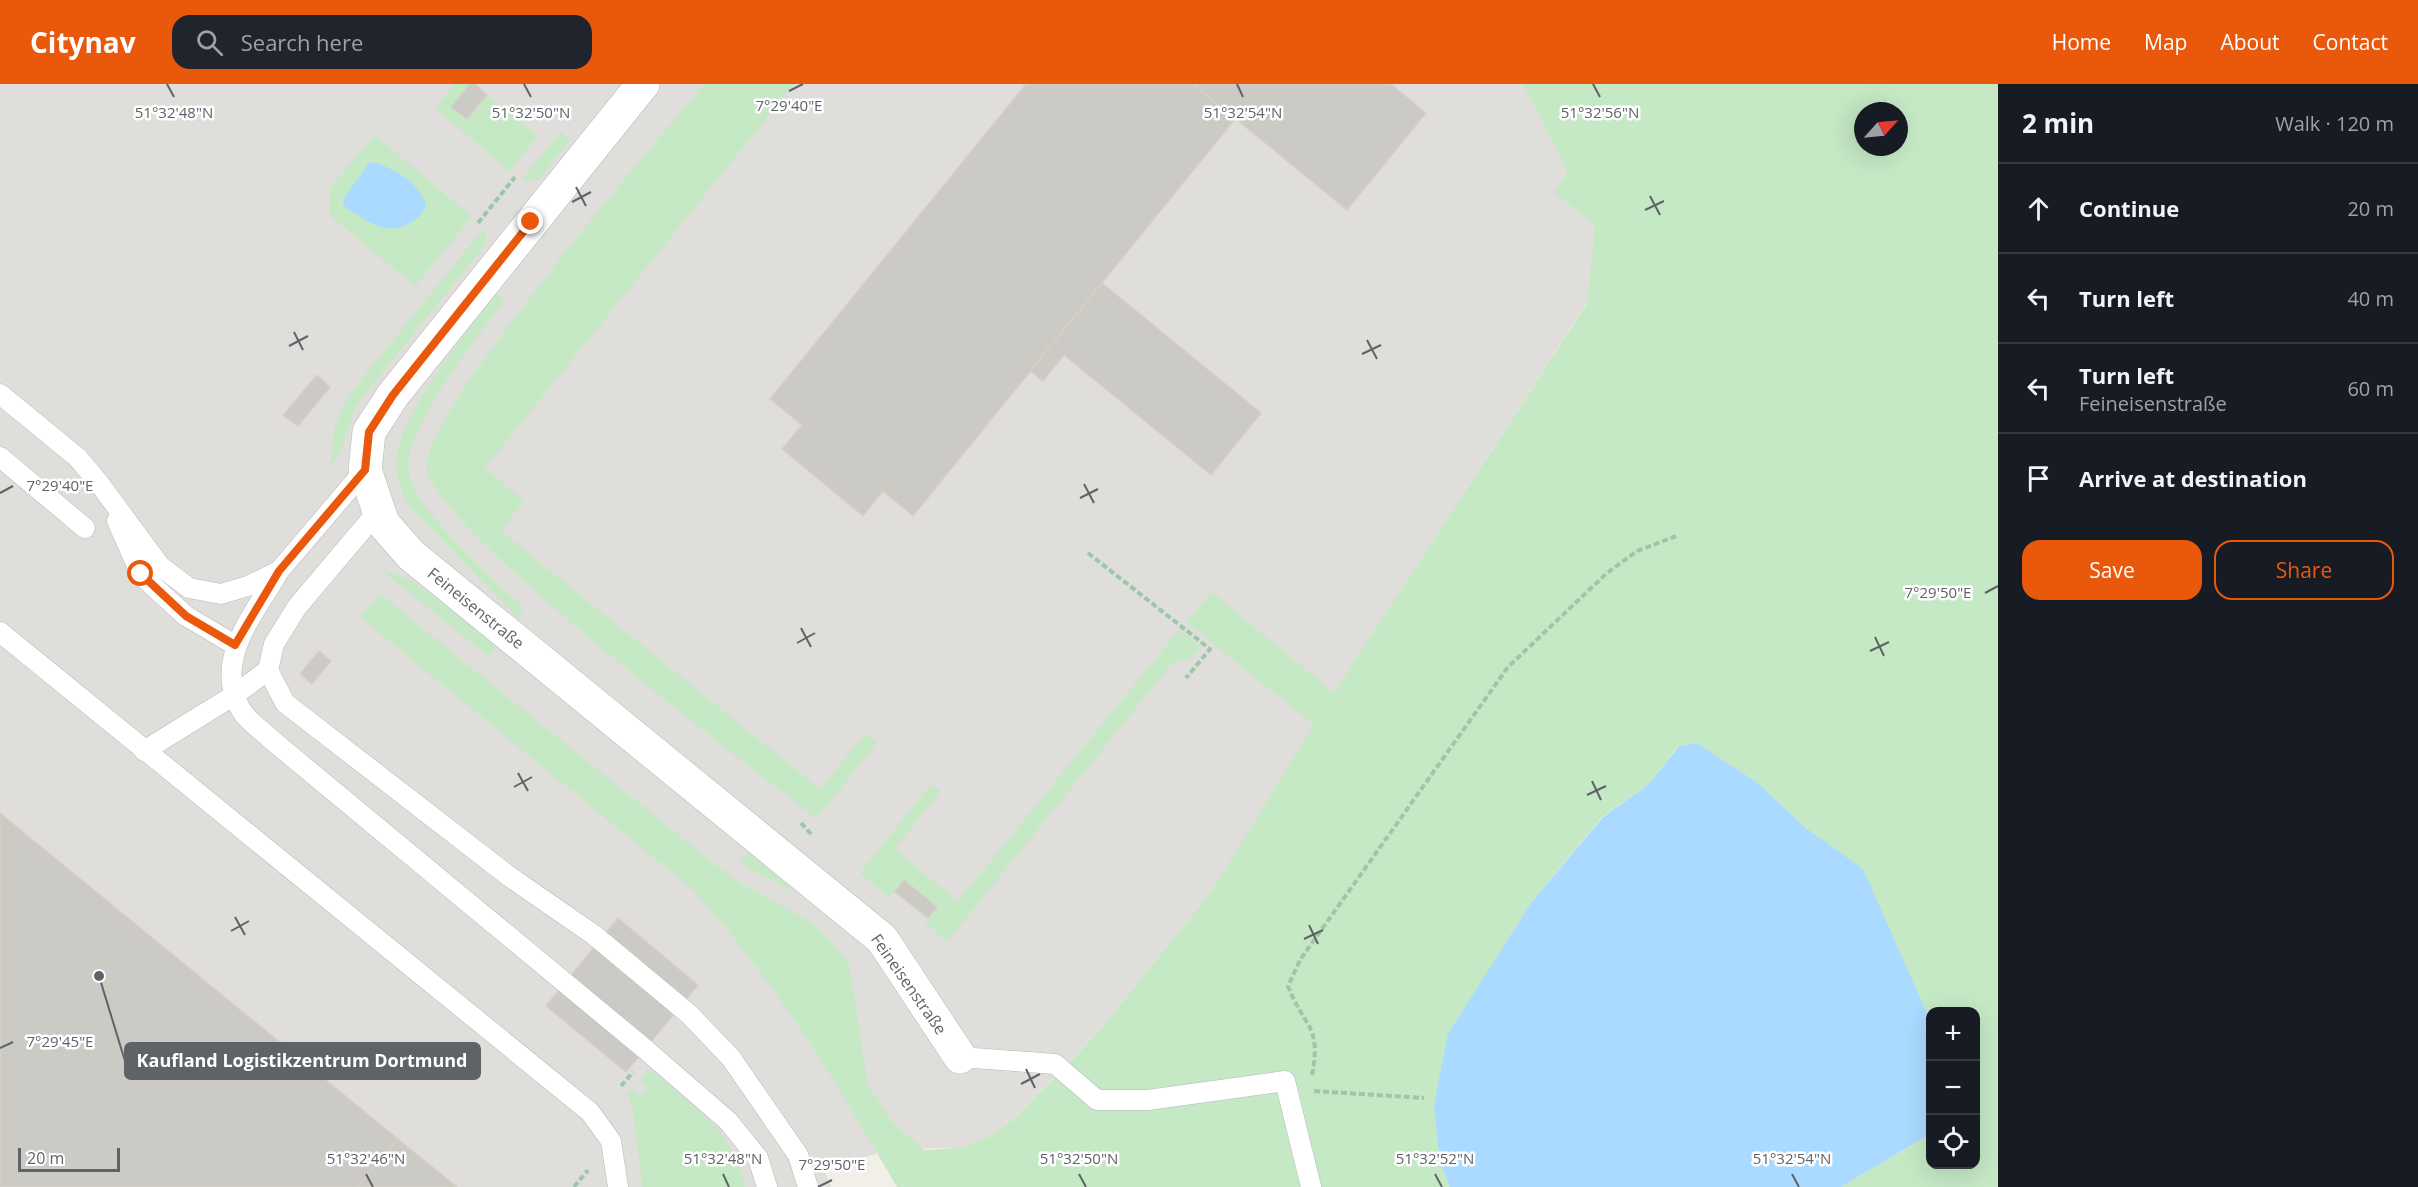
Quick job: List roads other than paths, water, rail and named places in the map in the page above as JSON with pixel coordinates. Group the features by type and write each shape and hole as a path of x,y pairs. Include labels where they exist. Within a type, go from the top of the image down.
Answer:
{"street":[{"name":"Feineisenstraße","path":"643,84 393,395 369,432 365,470 378,511 383,523 411,555 882,939 960,1057"}],"lane":[{"path":"0,394 78,458 160,566 189,588 221,594 248,586 279,571"},
{"path":"0,457 85,528"},
{"path":"365,470 279,571 235,645 229,671 240,708 273,741 645,1049 728,1121 758,1158 767,1187"},
{"path":"99,483 141,574 186,616 235,645"},
{"path":"144,751 236,694 268,670 274,644 297,607 378,511"},
{"path":"0,632 590,1112 611,1141 618,1187"},
{"path":"268,670 285,703 510,877 594,936 690,1014 731,1058 798,1155 808,1187"},
{"path":"960,1057 1055,1064 1097,1100 1148,1100 1285,1081 1311,1187"}],"water":[{"path":"372,162 397,172 417,189 426,205 418,217 402,227 385,228 377,226 346,208 343,203 347,194 368,164"},
{"path":"1697,743 1759,784 1807,829 1863,869 1926,1011 1926,1136 1841,1187 1450,1187 1440,1162 1434,1105 1448,1034 1531,903 1603,817 1649,784 1678,747"}],"place":[{"name":"Kaufland Logistikzentrum Dortmund","path":"99,976"}]}
